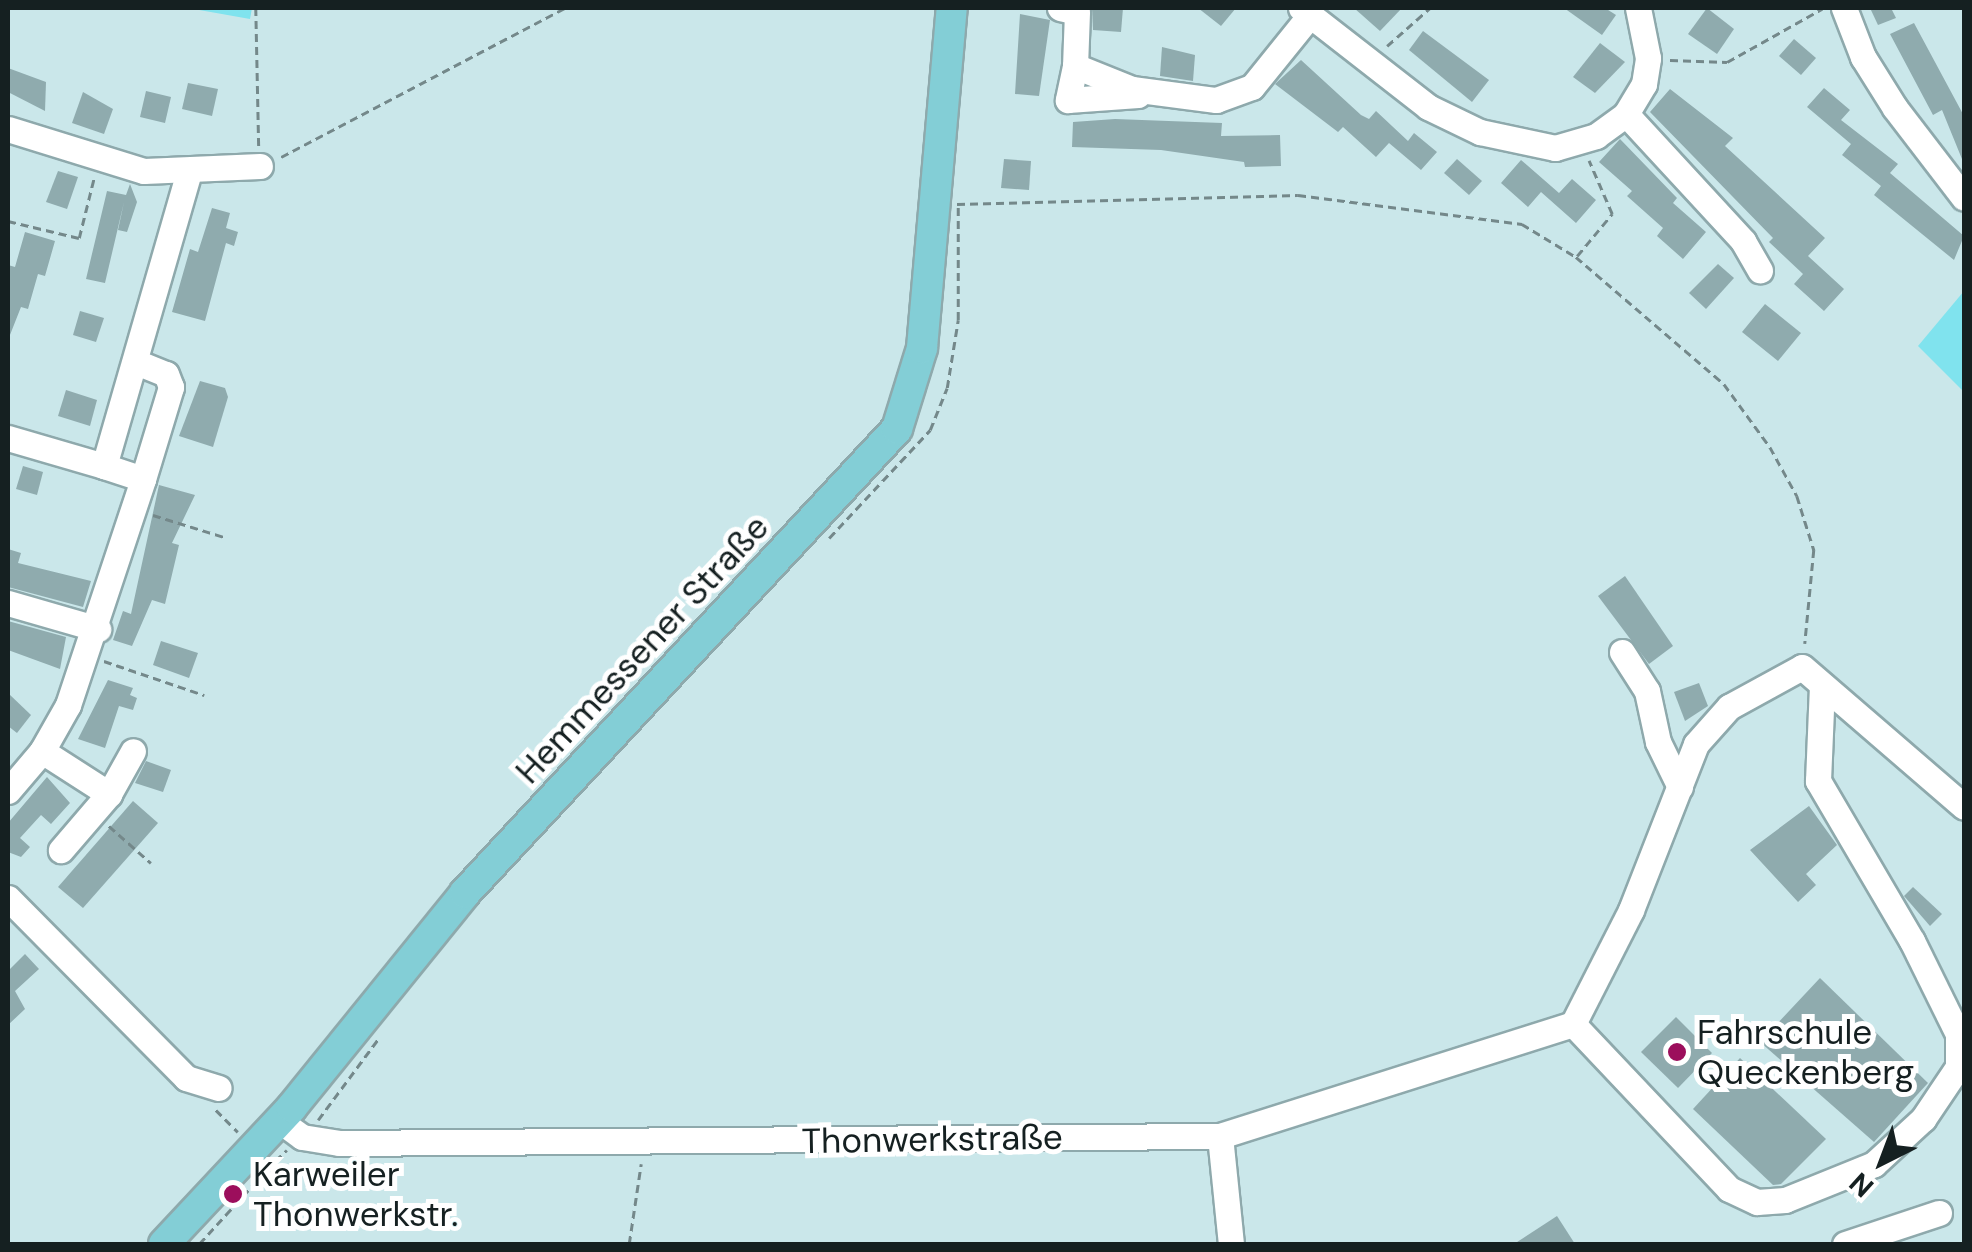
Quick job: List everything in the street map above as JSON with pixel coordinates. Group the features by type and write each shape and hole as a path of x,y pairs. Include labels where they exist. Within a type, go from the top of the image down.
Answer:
{"main road":[{"name":"Hemmessener Straße","path":"164,1244 291,1128 465,893 897,429 917,380 952,8"}],"street":[{"path":"1060,8 1077,12 1075,66 1152,93 1236,98 1305,11 1368,64 1428,106 1480,132 1521,144 1554,148 1583,142 1626,114 1644,84 1648,58 1638,8"},
{"path":"1844,8 1863,58 1894,108 1964,198"},
{"path":"1626,114 1743,240 1760,270"},
{"path":"8,129 99,160 189,172 260,166"},
{"path":"104,466 189,172"},
{"path":"8,790 42,750 88,656 143,479 170,387 166,374 136,362"},
{"path":"8,438 143,479"},
{"path":"8,603 98,629"},
{"path":"1622,652 1647,691 1658,742 1680,787"},
{"path":"1822,685 1818,781 1943,1000 1961,1060 1923,1119 1874,1164 1774,1202 1730,1189 1574,1024 1631,910 1696,744 1729,708 1802,668 1822,685 1964,807"},
{"path":"42,750 101,803"},
{"path":"60,850 101,803 134,751"},
{"path":"8,898 174,1067 218,1088"},
{"name":"Thonwerkstraße","path":"291,1128 339,1143 1220,1136 1574,1024"},
{"path":"1220,1136 1231,1244"},
{"path":"1845,1244 1939,1213"}],"path":[{"path":"256,8 260,166 564,8"},
{"path":"1368,64 1430,8"},
{"path":"1673,60 1727,62 1824,8"},
{"path":"8,220 80,238 99,160"},
{"path":"1576,257 1612,214 1591,169"},
{"path":"935,202 1298,195 1522,224 1576,257 1724,384 1788,480 1814,550 1815,594 1802,668"},
{"path":"132,509 224,536"},
{"path":"88,656 204,695"},
{"path":"101,803 152,864"},
{"path":"218,1088 216,1113 262,1156"},
{"path":"199,1244 262,1156 291,1128"},
{"path":"629,1244 644,1142"}],"shaded area":[{"path":"188,8 252,8 250,19"},
{"path":"1964,291 1964,392 1918,346"}],"building":[{"path":"1092,8 1123,8 1121,32 1093,30"},
{"path":"1198,8 1236,8 1221,26"},
{"path":"1354,8 1402,8 1380,31"},
{"path":"1564,8 1605,8 1616,15 1602,35"},
{"path":"1707,8 1734,29 1717,54 1688,34"},
{"path":"1870,8 1891,8 1896,18 1878,25"},
{"path":"1020,14 1050,20 1039,96 1015,94"},
{"path":"1914,23 1964,116 1964,164 1942,110 1933,115 1890,34"},
{"path":"1423,31 1489,80 1472,102 1409,50"},
{"path":"1794,39 1816,58 1801,75 1779,56"},
{"path":"1600,43 1625,62 1595,93 1573,77"},
{"path":"1162,47 1195,55 1193,81 1160,76"},
{"path":"1301,60 1361,115 1369,119 1376,111 1408,141 1414,133 1437,152 1421,170 1389,143 1376,157 1343,127 1338,132 1275,84"},
{"path":"8,68 46,82 45,111 8,92"},
{"path":"188,83 218,89 212,116 182,109"},
{"path":"1824,88 1850,110 1841,120 1898,164 1890,173 1964,236 1954,260 1874,195 1881,186 1842,155 1851,144 1807,107"},
{"path":"1670,89 1733,138 1725,146 1825,238 1808,256 1844,289 1824,311 1794,284 1803,274 1769,242 1773,238 1650,112"},
{"path":"146,91 171,97 165,123 140,117"},
{"path":"83,92 113,109 104,134 72,123"},
{"path":"1115,119 1222,123 1221,136 1280,135 1281,166 1245,167 1244,162 1161,150 1072,147 1073,122"},
{"path":"1620,139 1677,198 1673,203 1706,232 1683,259 1657,236 1663,228 1627,196 1632,191 1599,162"},
{"path":"1004,159 1031,161 1029,190 1001,188"},
{"path":"1457,159 1482,181 1469,195 1444,173"},
{"path":"1521,160 1559,193 1572,179 1596,200 1576,223 1541,192 1528,207 1501,183"},
{"path":"58,171 78,177 67,209 46,202"},
{"path":"130,184 137,202 127,232 118,230 124,202 105,283 86,279 107,191 126,195"},
{"path":"212,208 230,213 226,228 238,232 234,246 226,243 205,321 172,312 190,249 198,252"},
{"path":"25,232 55,241 45,276 38,274 28,309 21,307 8,340 8,265 15,267"},
{"path":"1718,264 1734,278 1706,309 1689,293"},
{"path":"1765,304 1801,333 1778,361 1742,332"},
{"path":"80,311 104,318 96,342 73,335"},
{"path":"200,381 225,388 228,397 213,447 179,436"},
{"path":"66,390 97,400 90,426 58,416"},
{"path":"23,466 43,472 37,495 16,489"},
{"path":"159,485 195,495 172,543 179,545 165,604 152,600 132,646 113,640 123,611 131,614"},
{"path":"8,549 21,553 18,563 91,581 83,607 8,587"},
{"path":"1625,576 1673,646 1649,664 1598,596"},
{"path":"8,621 66,637 60,669 8,650"},
{"path":"161,641 198,653 189,678 153,665"},
{"path":"108,680 133,688 130,695 137,698 133,710 119,706 105,748 78,739"},
{"path":"1699,683 1708,706 1685,721 1674,692"},
{"path":"8,693 31,715 17,733 8,726"},
{"path":"146,761 171,770 163,792 135,783"},
{"path":"47,777 70,803 51,824 41,815 20,838 30,847 21,857 8,852 8,823"},
{"path":"133,801 158,823 83,908 58,887"},
{"path":"1809,806 1837,845 1806,874 1816,885 1798,902 1750,850"},
{"path":"1913,887 1942,914 1930,926 1904,896"},
{"path":"25,954 39,969 15,991 25,1009 8,1025 8,971"},
{"path":"1820,978 1928,1083 1874,1142 1760,1042"},
{"name":"Fahrschule Queckenberg","path":"1676,1017 1712,1053 1678,1088 1641,1052"},
{"path":"1740,1058 1826,1139 1781,1184 1773,1185 1693,1109"},
{"path":"1557,1216 1575,1244 1514,1244"}],"place":[{"name":"Fahrschule Queckenberg","path":"1677,1052"},
{"name":"Karweiler Thonwerkstr.","path":"233,1194"}]}
